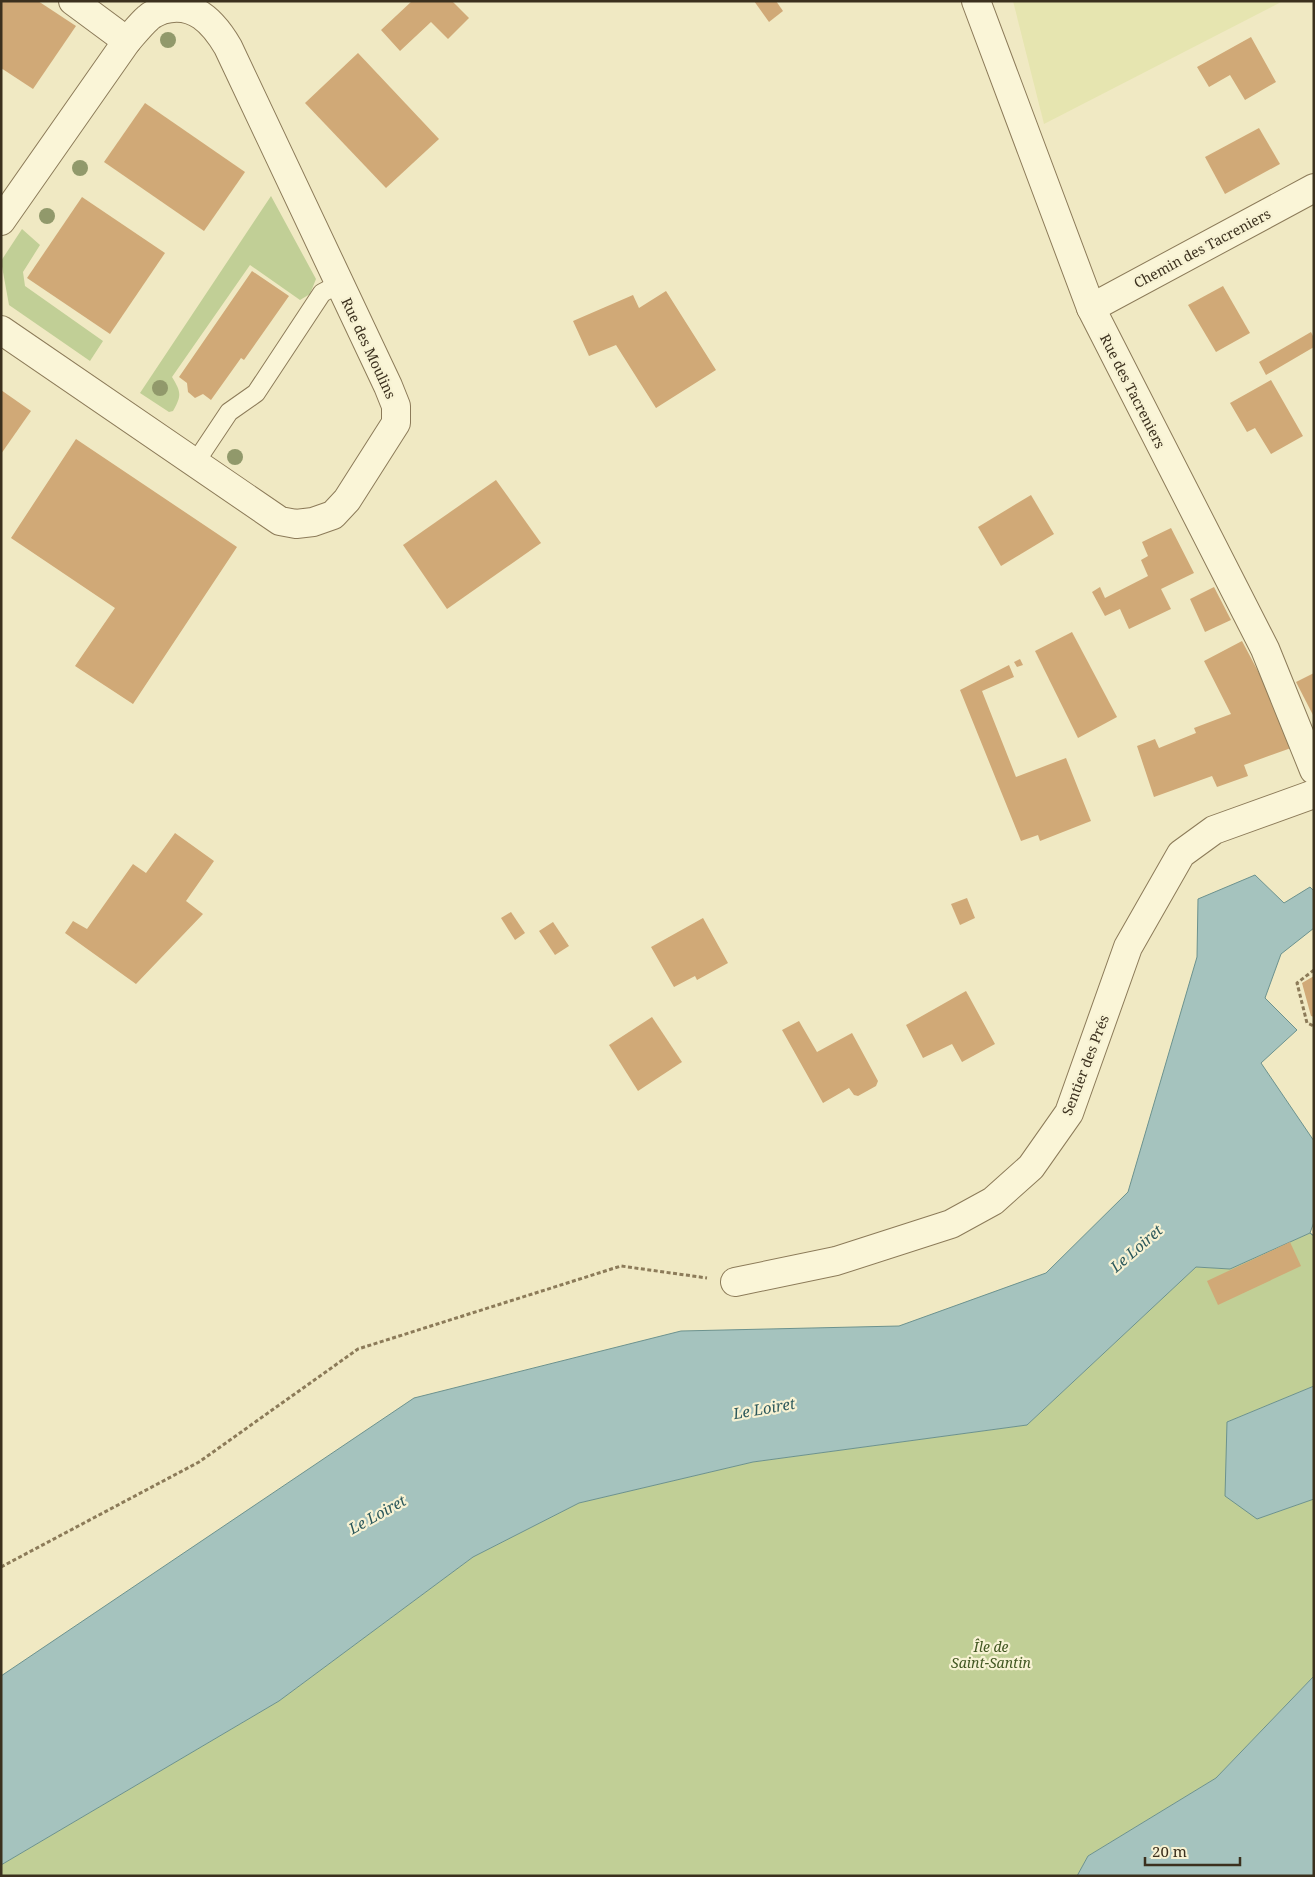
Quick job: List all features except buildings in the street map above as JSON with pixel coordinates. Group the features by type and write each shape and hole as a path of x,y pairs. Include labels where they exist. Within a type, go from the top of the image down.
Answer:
{"street":[{"path":"73,1 127,41"},
{"name":"Rue des Tacreniers","path":"976,1 1091,308 1265,649 1314,770"},
{"name":"Rue des Moulins","path":"1,221 127,41 150,16 169,6 185,3 201,12 216,26 228,47 396,406 396,423 347,500 332,515 313,522 296,524 280,521 1,330"},
{"name":"Chemin des Tacreniers","path":"1091,308 1314,188"},
{"name":"Sentier des Prés","path":"734,1282 836,1261 952,1224 993,1201 1031,1167 1069,1113 1128,947 1181,854 1214,830 1314,794"}],"lane":[{"path":"195,463 229,412 256,393 322,293 339,284"}],"path":[{"path":"1314,970 1297,983 1307,1023 1314,1026"},
{"path":"1,1567 199,1462 358,1349 621,1266 734,1282"}],"green space":[{"path":"1013,1 1283,1 1044,124"},
{"path":"271,196 316,279 310,294 300,300 250,265 172,377 179,390 179,397 173,411 169,412 140,393"},
{"path":"22,229 40,245 23,272 25,286 103,341 90,361 9,305 1,261"},
{"name":"Île de Saint-Santin","path":"1310,1233 1314,1236 1314,1386 1227,1422 1257,1519 1314,1499 1314,1676 1216,1778 1088,1856 1077,1876 1,1876 1,1865 279,1701 473,1557 579,1503 753,1462 1027,1425 1196,1267 1230,1269"}],"water":[{"name":"Le Loiret","path":"1255,875 1284,903 1310,887 1314,891 1314,928 1281,954 1265,998 1297,1030 1261,1063 1314,1141 1314,1222 1310,1233 1230,1269 1196,1267 1027,1425 753,1462 579,1503 473,1557 279,1701 1,1865 1,1676 414,1398 681,1331 899,1326 1046,1273 1128,1192 1197,957 1198,899"},
{"path":"1314,1386 1314,1499 1257,1519 1225,1496 1227,1422"},
{"path":"1314,1676 1314,1876 1077,1876 1088,1856 1216,1778"}]}
